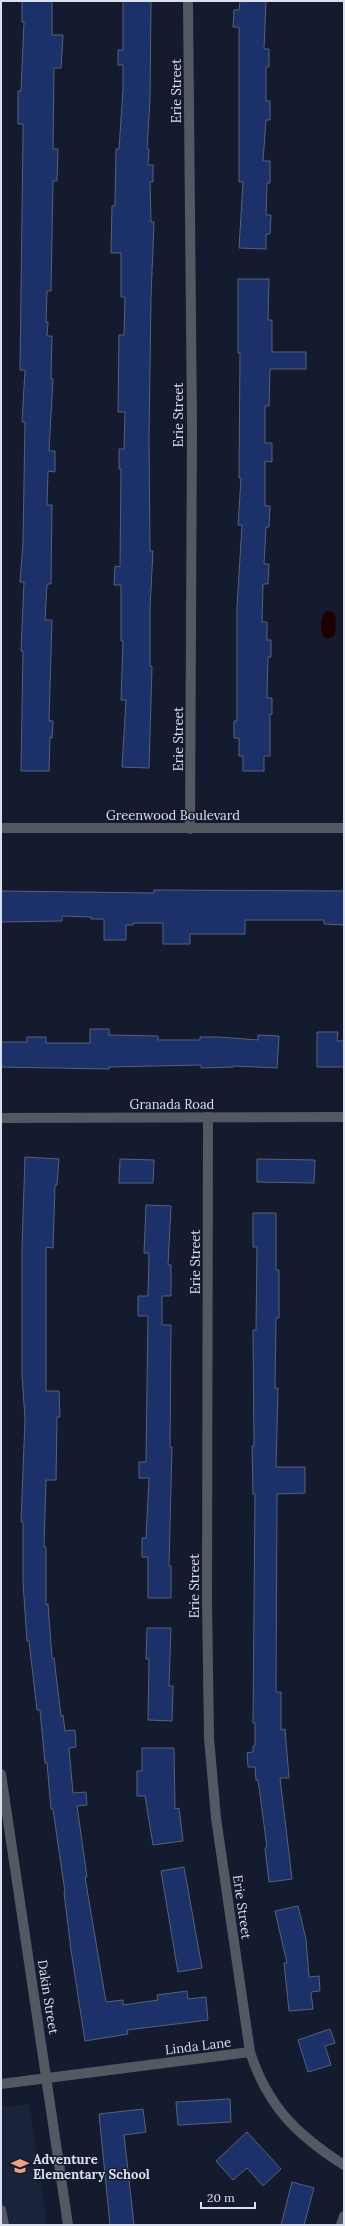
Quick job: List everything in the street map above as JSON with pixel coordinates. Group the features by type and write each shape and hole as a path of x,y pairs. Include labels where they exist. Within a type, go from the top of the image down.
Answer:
{"street":[{"name":"Erie Street","path":"188,1 192,418 190,829"},
{"name":"Greenwood Boulevard","path":"1,828 344,828"},
{"name":"Erie Street","path":"208,1117 207,1599 209,1738 216,1818 250,2052"},
{"name":"Granada Road","path":"1,1118 344,1117"},
{"name":"Dakin Street","path":"1,1774 68,2225"},
{"name":"Linda Lane","path":"1,2084 250,2052 268,2094 285,2118 314,2145 344,2165"},
{"path":"1,2210 4,2225"},
{"path":"341,2225 344,2216"}],"shaded area":[{"path":"326,611 333,612 336,619 335,635 328,639 323,637 321,630 323,616"},
{"name":"Adventure Elementary School","path":"29,2104 47,2225 1,2225 1,2107"}],"building":[{"path":"22,1 52,1 52,35 63,35 61,68 54,68 53,149 58,149 57,181 53,181 51,291 47,291 46,322 48,322 47,336 52,336 51,379 53,379 49,451 55,451 55,472 48,471 47,505 52,505 51,584 47,584 45,620 52,620 49,721 53,721 52,738 50,737 49,771 21,771 23,651 21,651 24,582 20,582 23,542 25,422 22,422 25,370 20,370 23,124 18,124 18,91 21,91 24,22 22,22"},
{"path":"123,1 151,1 150,99 147,149 149,149 148,165 153,165 153,182 150,182 151,222 154,222 151,297 149,437 150,551 153,551 150,608 150,666 152,666 149,768 122,767 126,700 121,700 123,641 121,641 121,585 114,585 115,566 120,567 121,469 119,469 119,449 124,449 125,412 118,412 119,335 124,335 125,297 121,297 121,253 111,253 112,206 115,206 116,149 119,149 123,89 123,65 118,65 118,50 123,50"},
{"path":"240,1 266,1 264,49 269,49 269,67 266,67 266,101 270,101 270,120 266,120 263,161 270,161 270,183 267,183 266,215 271,215 270,234 266,234 266,249 239,248 243,182 239,182 239,27 233,27 234,10 239,10"},
{"path":"238,279 269,279 268,320 272,320 272,352 306,352 306,369 270,369 269,406 265,406 265,443 272,443 272,462 265,461 265,506 270,506 269,527 266,527 264,564 269,564 268,584 263,584 262,622 267,622 267,640 271,640 271,657 268,657 267,698 272,698 272,714 270,714 270,756 264,756 264,771 243,771 243,756 239,756 239,738 234,738 234,721 237,721 237,607 242,525 238,525 241,478 239,478 240,353 238,353"},
{"path":"154,890 344,891 344,925 324,924 324,920 245,920 245,934 190,934 190,944 163,944 163,923 133,923 133,925 126,925 126,940 104,940 104,919 62,916 62,921 1,922 1,891 154,893"},
{"path":"90,1029 109,1029 109,1035 158,1036 158,1040 200,1040 200,1037 219,1037 258,1040 258,1035 279,1036 277,1068 234,1066 201,1068 201,1065 109,1067 109,1069 1,1067 1,1042 27,1042 27,1037 46,1037 46,1043 90,1043"},
{"path":"317,1032 338,1032 337,1041 344,1041 344,1067 317,1067"},
{"path":"25,1157 59,1159 57,1185 55,1185 53,1248 46,1247 46,1391 59,1391 60,1417 57,1417 56,1480 46,1480 44,1547 46,1547 46,1605 48,1604 52,1658 54,1658 61,1716 63,1715 65,1731 75,1730 76,1747 69,1748 73,1793 86,1792 87,1805 77,1806 87,1877 85,1877 106,2002 123,2000 123,2005 158,2000 157,1995 187,1991 188,1999 206,1997 208,2020 127,2030 128,2034 85,2041 71,1950 65,1892 53,1809 51,1809 40,1710 37,1710 29,1641 27,1641 23,1582 23,1522 21,1522 25,1419 22,1375 22,1247"},
{"path":"120,1159 154,1160 153,1183 119,1183"},
{"path":"257,1159 315,1160 314,1183 257,1182"},
{"path":"146,1205 171,1206 168,1265 171,1265 171,1296 162,1296 162,1325 171,1325 170,1447 172,1447 169,1566 171,1566 171,1598 148,1598 148,1557 142,1557 142,1538 146,1538 149,1478 139,1478 139,1462 146,1462 148,1316 138,1316 138,1296 148,1296 149,1253 144,1253"},
{"path":"253,1213 276,1213 276,1270 279,1270 279,1318 276,1318 275,1388 278,1388 276,1467 305,1467 305,1493 277,1494 276,1692 281,1692 281,1730 285,1729 289,1778 280,1778 292,1879 269,1882 265,1848 267,1847 258,1780 256,1780 255,1767 248,1767 247,1753 253,1752 253,1746 255,1746 255,1723 253,1723 255,1494 253,1494 252,1446 254,1446 253,1330 256,1330 257,1247 253,1247"},
{"path":"147,1628 171,1628 169,1686 173,1686 172,1721 148,1720 149,1659 146,1659"},
{"path":"142,1748 174,1748 175,1809 179,1808 183,1841 153,1845 145,1796 137,1796 137,1771 142,1771"},
{"path":"184,1867 202,1968 178,1972 161,1871"},
{"path":"298,1906 306,1939 309,1977 319,1976 320,1991 311,1992 313,2009 289,2011 284,1963 287,1963 275,1911"},
{"path":"330,2029 335,2043 325,2046 331,2065 308,2072 298,2040"},
{"path":"230,2099 231,2122 178,2125 176,2102"},
{"path":"143,2109 146,2132 124,2135 134,2225 110,2225 99,2114"},
{"path":"247,2132 281,2169 263,2186 247,2168 233,2180 216,2161"},
{"path":"292,2182 314,2188 304,2225 281,2225"}],"place":[{"name":"Adventure Elementary School","path":"20,2166"}]}
